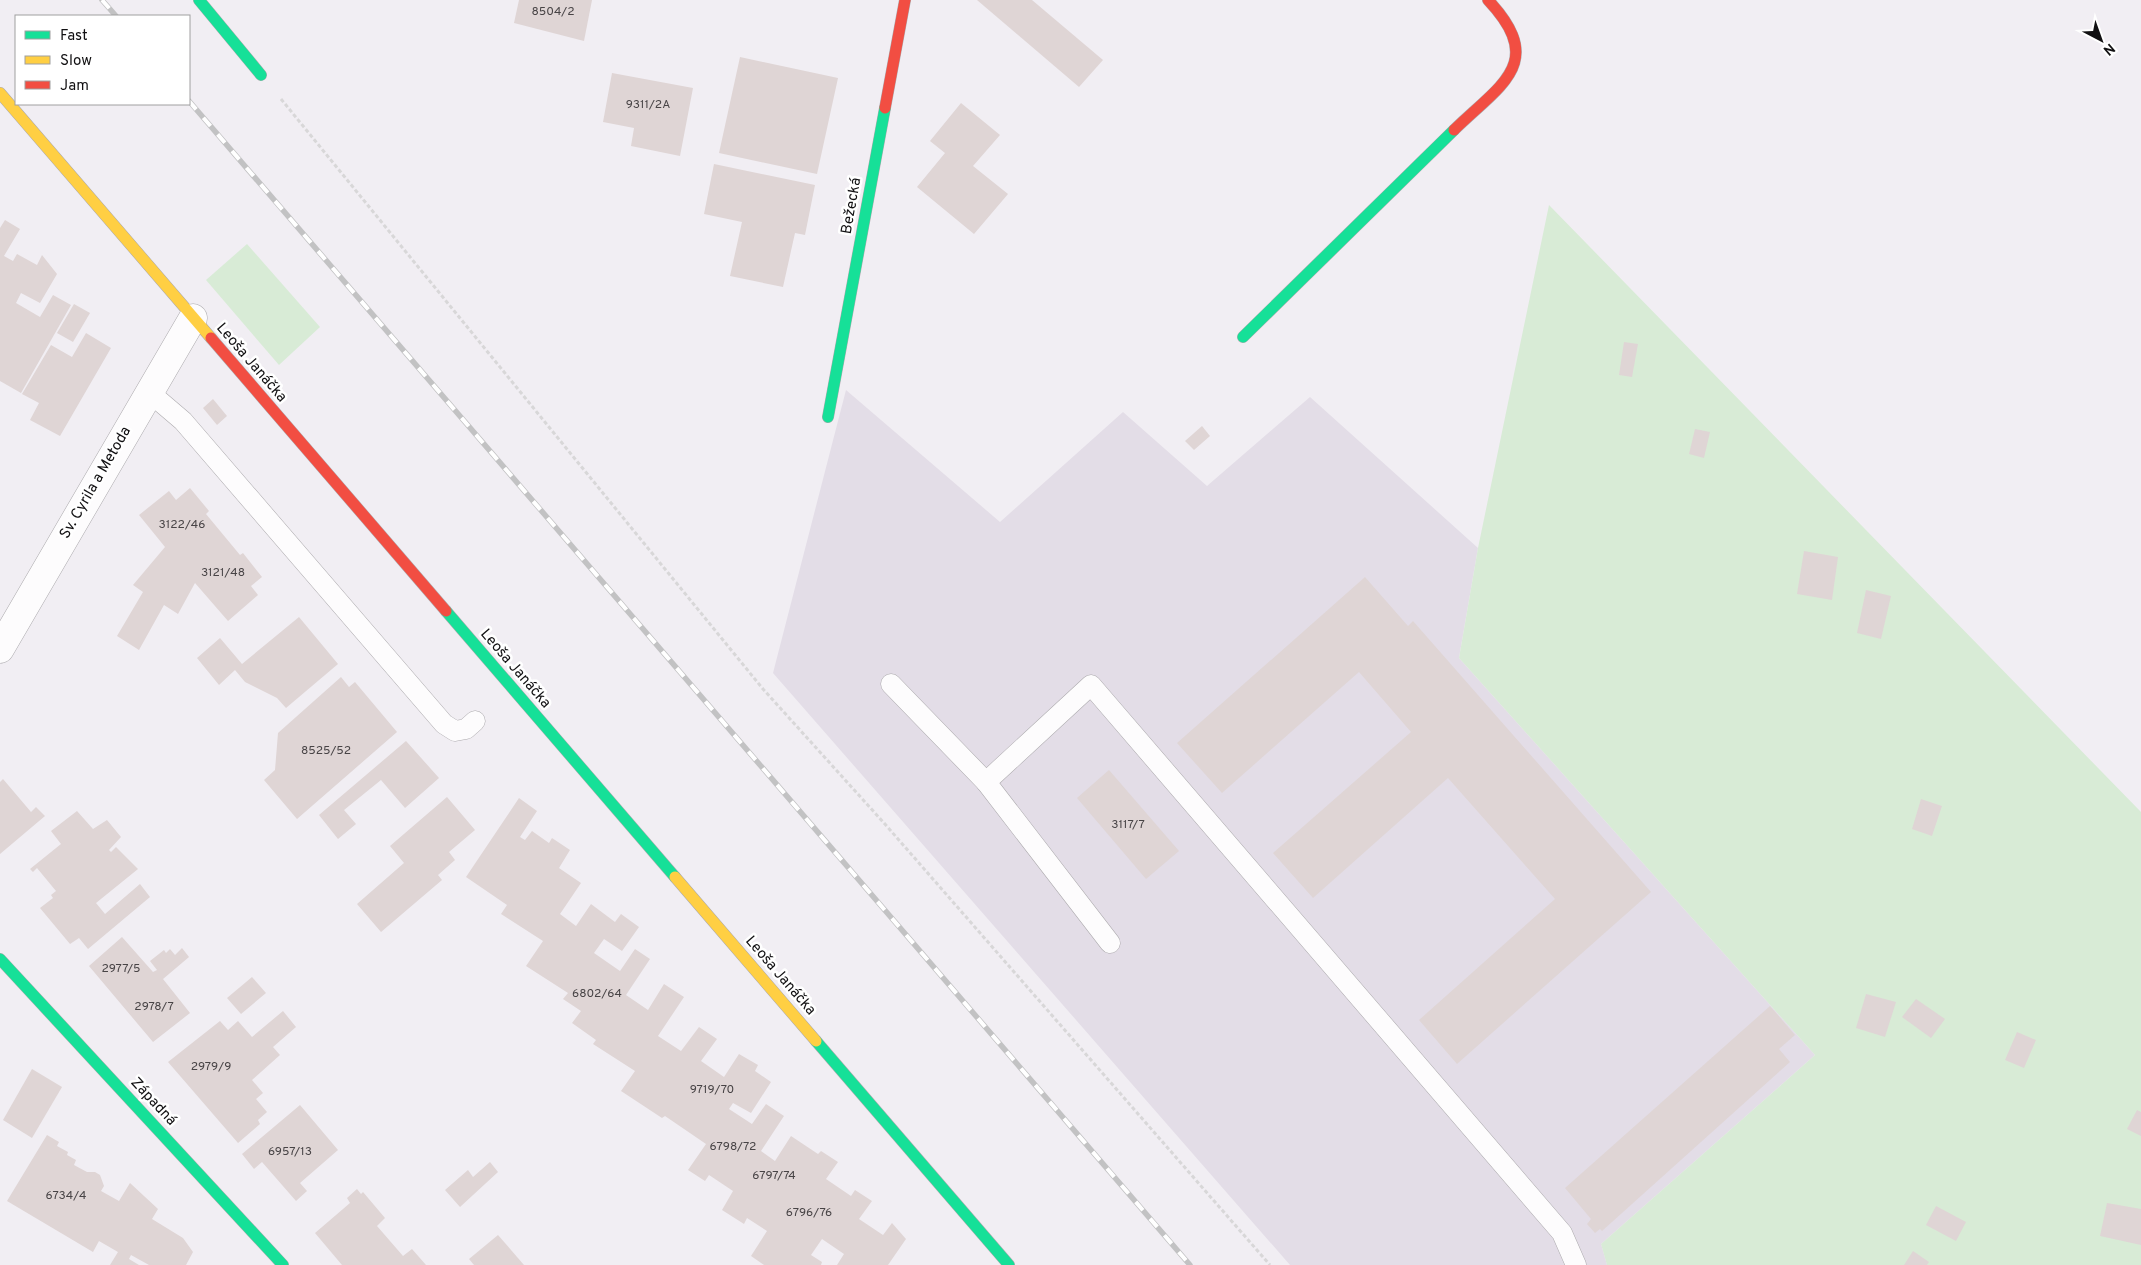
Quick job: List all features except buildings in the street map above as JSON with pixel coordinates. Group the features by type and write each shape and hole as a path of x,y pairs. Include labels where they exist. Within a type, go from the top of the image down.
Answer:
{"street":[{"path":"199,0 261,75"},
{"name":"Bežecká","path":"828,417 905,0"},
{"path":"1243,337 1503,82 1516,62 1516,42 1511,26 1488,0"},
{"name":"Leoša Janáčka","path":"0,93 1009,1265"},
{"name":"Sv. Cyrila a Metoda","path":"0,649 193,318"},
{"name":"Západná","path":"0,959 279,1263"}],"lane":[{"path":"149,392 182,421 444,724 455,731 466,729 475,721"},
{"path":"891,684 986,782 1110,943"},
{"path":"986,782 1091,686 1562,1233 1576,1265"}],"path":[{"path":"261,75 763,689 890,831 1270,1265"}],"shaded area":[{"path":"846,390 1000,522 1123,412 1207,486 1310,397 1478,548 1459,658 1815,1055 1601,1244 1607,1265 1290,1265 773,673"}],"green space":[{"path":"1549,205 2141,812 2141,1265 1607,1265 1601,1244 1815,1055 1459,658 1478,548"},
{"path":"247,244 320,327 279,365 206,280"}],"railway":[{"path":"102,0 115,15"},
{"path":"190,102 1190,1265"}],"traffic: fast":[{"path":"199,0 261,75"},
{"path":"828,417 885,108"},
{"path":"1243,337 1454,130"},
{"path":"446,611 675,877"},
{"path":"0,959 283,1265"},
{"path":"816,1041 1009,1265"}],"traffic: slow":[{"path":"0,93 211,338"},
{"path":"675,877 816,1041"}],"traffic: jam":[{"path":"885,108 905,0"},
{"path":"1454,130 1501,85 1511,71 1516,57 1514,40 1505,22 1488,0"},
{"path":"211,338 446,611"}]}
